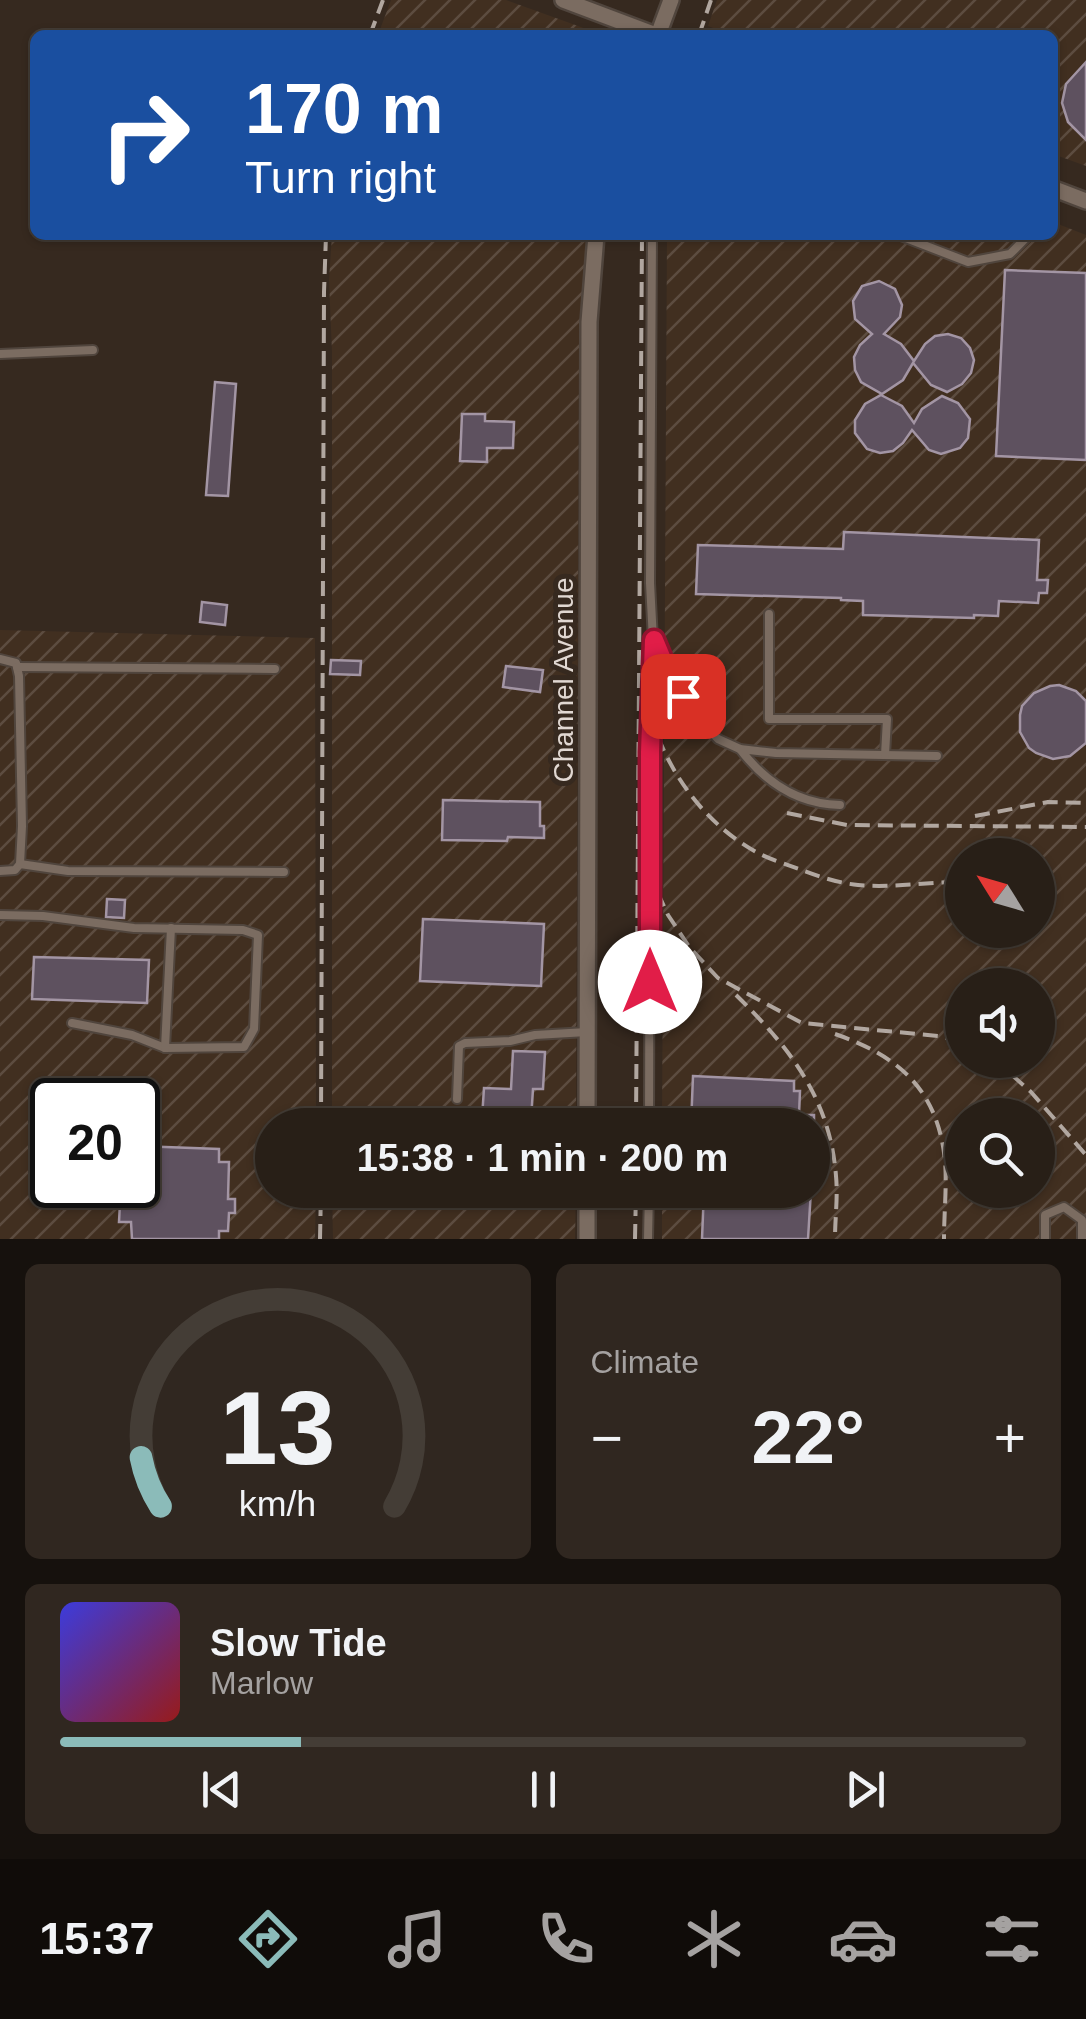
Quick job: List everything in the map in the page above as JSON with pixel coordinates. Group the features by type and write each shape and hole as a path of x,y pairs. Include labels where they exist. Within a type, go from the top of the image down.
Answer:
{"street":[{"path":"563,0 644,30"},
{"path":"659,30 671,0"},
{"path":"1058,190 1086,202"},
{"name":"Channel Avenue","path":"587,1108 589,342 596,240"},
{"path":"587,1208 587,1239"}],"lane":[{"path":"649,1108 654,640 650,583 652,240"},
{"path":"911,240 968,262 1010,254 1024,240"},
{"path":"0,354 93,350"},
{"path":"770,614 768,719 887,719 886,755"},
{"path":"654,640 669,676 718,740 740,749 776,752 937,756"},
{"path":"0,659 18,667 276,669"},
{"path":"0,872 14,870 20,864 18,667"},
{"path":"740,749 755,769 784,790 818,804 840,805"},
{"path":"20,864 68,871 284,872"},
{"path":"0,915 42,916 134,928 242,930 258,935 254,1029 244,1047 165,1048 132,1035 72,1023"},
{"path":"165,1048 171,928"},
{"path":"456,1099 460,1046 465,1043 588,1032"},
{"path":"1045,1239 1045,1215 1064,1207 1082,1220 1082,1239"},
{"path":"648,1239 649,1208"}],"shaded area":[{"path":"391,0 506,0 589,30 380,30"},
{"path":"717,0 1086,0 1086,166 1058,156 1058,30 719,30 708,26"},
{"path":"1058,224 1086,235 1086,1239 662,1239 662,1208 830,1208 830,1108 662,1108 667,240 1058,240"},
{"path":"332,240 587,240 579,355 576,1108 332,1108"},
{"path":"0,630 315,638 316,1108 255,1108 255,1208 316,1208 315,1239 0,1239"},
{"path":"332,1208 576,1208 575,1239 333,1239"}],"building":[{"path":"1086,62 1086,140 1068,122 1062,103 1066,84"},
{"path":"1005,270 1086,273 1086,460 996,456"},
{"path":"879,281 895,289 902,305 900,317 884,334 901,344 914,361 935,336 961,338 974,360 971,373 962,384 947,392 931,385 913,363 903,380 882,394 861,382 854,357 872,334 855,319 853,301 862,286"},
{"path":"215,382 236,384 228,496 206,495"},
{"path":"881,395 902,406 914,423 922,409 942,396 958,403 970,419 968,438 960,448 941,454 929,450 912,430 893,451 867,449 855,433 855,420 865,404"},
{"path":"462,414 485,414 485,421 514,422 513,448 487,448 487,462 460,461"},
{"path":"844,532 1039,540 1037,580 1048,580 1047,593 1039,593 1038,603 999,601 998,616 974,618 863,615 863,601 841,598 696,594 698,545 843,549"},
{"path":"202,602 227,605 225,625 200,622"},
{"path":"331,660 361,661 360,675 330,674"},
{"path":"506,666 543,670 540,692 503,687"},
{"path":"1059,685 1076,691 1086,701 1086,743 1070,756 1053,759 1029,748 1020,732 1020,715 1022,706 1034,693"},
{"path":"443,800 540,802 544,838 442,840"},
{"path":"107,899 125,900 124,918 106,917"},
{"path":"423,919 544,924 541,986 420,981"},
{"path":"34,957 149,960 147,1003 32,999"},
{"path":"513,1051 545,1052 543,1089 533,1089 532,1108 483,1108 484,1088 511,1089"},
{"path":"693,1076 794,1081 794,1091 800,1091 799,1108 692,1108"},
{"path":"160,1147 219,1149 219,1162 229,1162 228,1199 235,1199 235,1213 229,1213 228,1231 219,1231 219,1239 132,1239 131,1222 119,1222 120,1208 160,1208"},
{"path":"703,1208 810,1208 808,1239 702,1239"}],"railway":[{"path":"372,30 383,0"},
{"path":"701,30 711,0"},
{"path":"321,1108 326,240"},
{"path":"636,1108 642,240"},
{"path":"645,693 660,741 683,784 716,822 756,852 850,884 945,882"},
{"path":"975,816 1048,802 1086,803"},
{"path":"787,813 847,825 1086,827"},
{"path":"644,849 650,876 668,915 690,948 718,978 802,1023 945,1038"},
{"path":"736,995 773,1034 816,1098 832,1148 836,1176 835,1239"},
{"path":"835,1034 896,1065 924,1095 934,1114 945,1161 944,1239"},
{"path":"1015,1078 1086,1155"},
{"path":"320,1239 321,1208"},
{"path":"635,1239 636,1208"}],"route":[{"path":"650,982 654,640 669,676 683,696"}]}
